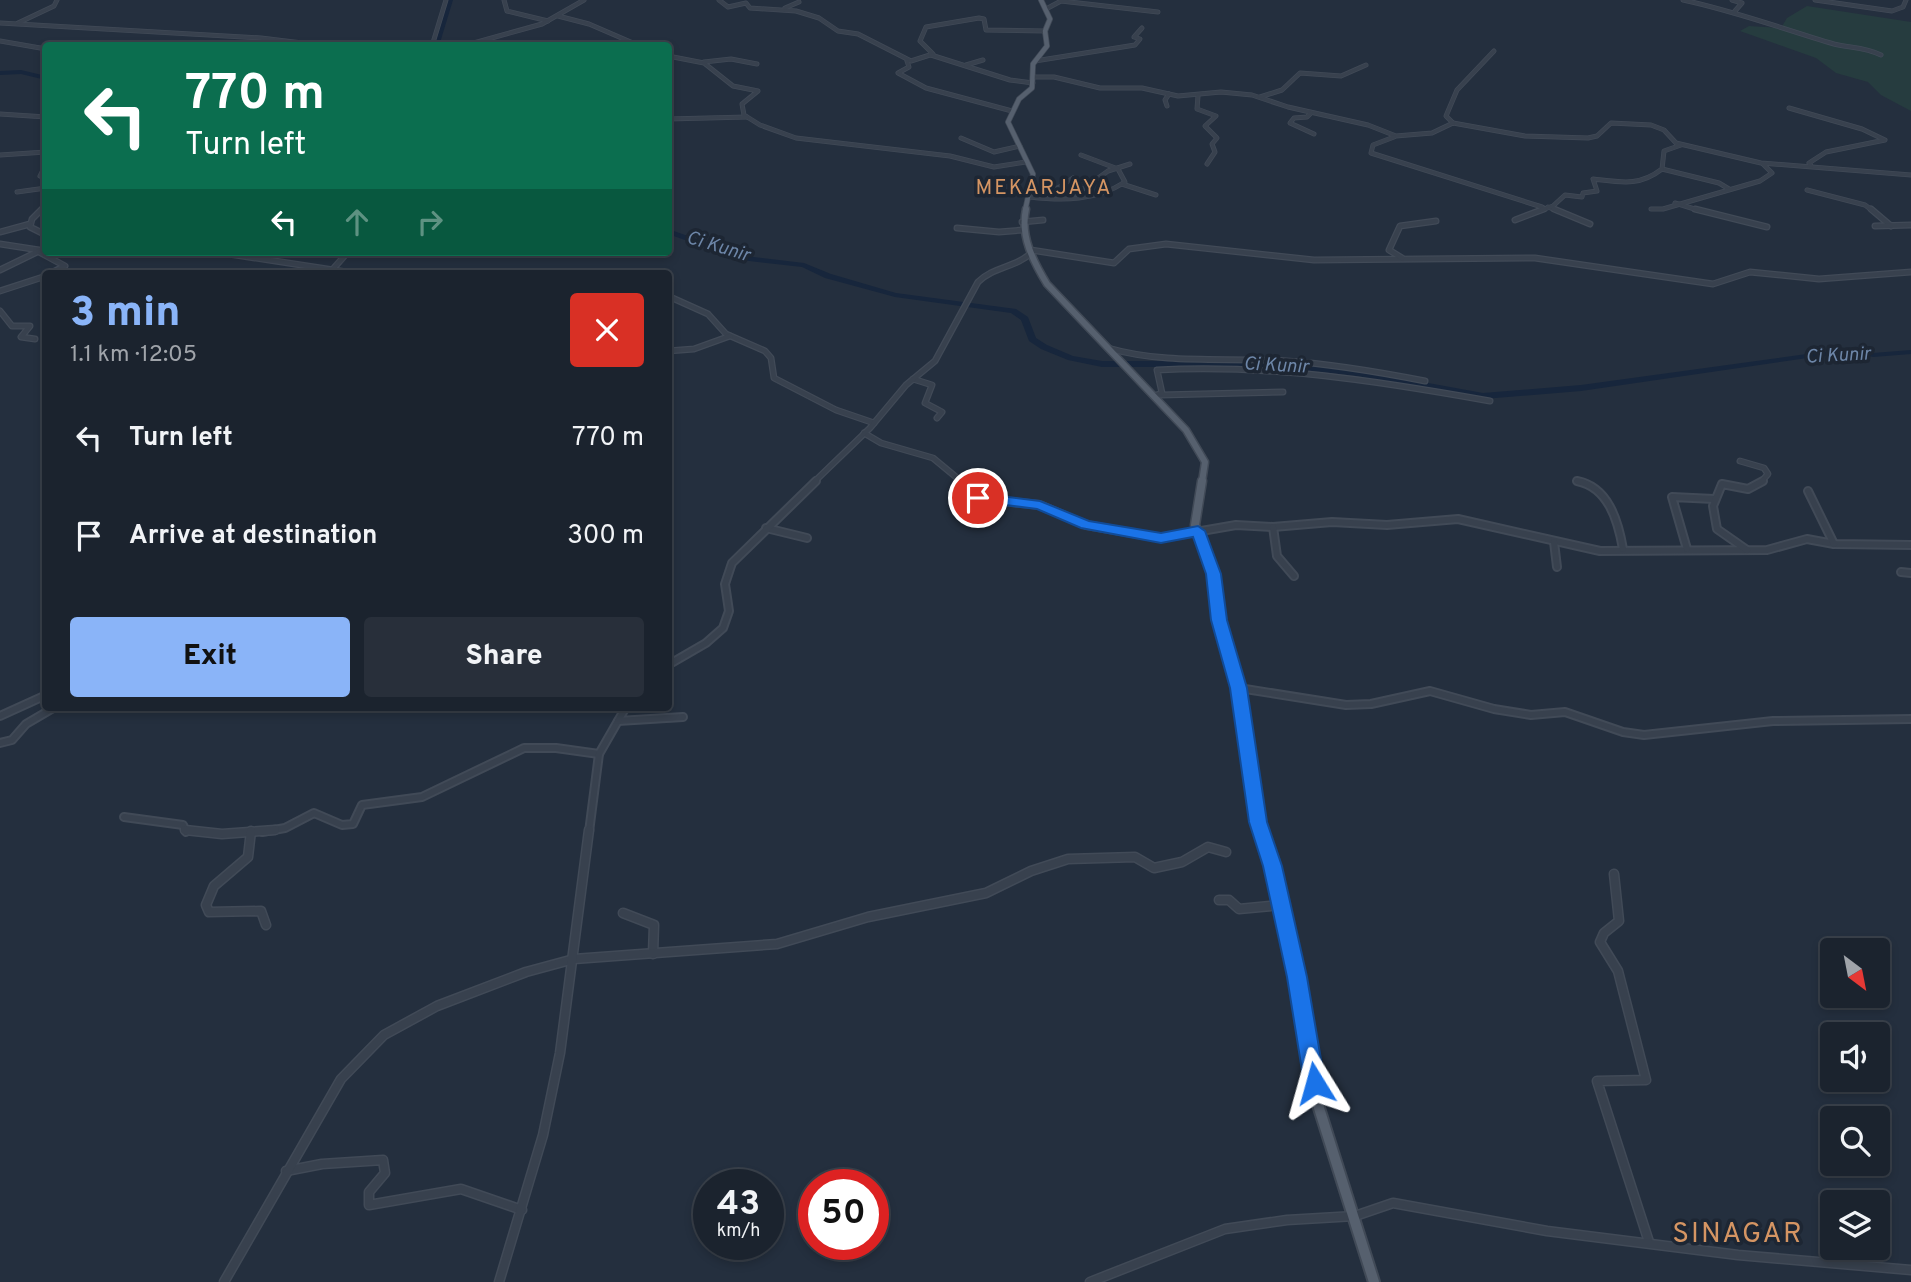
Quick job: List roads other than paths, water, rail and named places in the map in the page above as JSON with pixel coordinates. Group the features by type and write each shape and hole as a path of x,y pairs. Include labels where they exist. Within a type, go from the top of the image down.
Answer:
{"main road":[{"path":"1041,0 1050,19 1045,30 1047,46 1035,61 1033,80 1012,111 1009,127 1033,174 1031,194 1022,222 1023,230 1047,284 1127,370 1157,396 1186,430 1205,462 1195,518 1214,574 1219,620 1239,688 1258,822 1281,905 1319,1108 1374,1282"}],"street":[{"path":"18,23 54,6 59,0"},
{"path":"433,42 446,0"},
{"path":"505,0 507,11 550,21"},
{"path":"477,42 550,21 584,0"},
{"path":"719,0 729,7 746,3 750,8 781,9 818,18 838,31 858,34 907,61 932,55"},
{"path":"1116,8 1122,0"},
{"path":"1683,0 1705,2 1773,21 1831,43 1858,45 1881,55"},
{"path":"1815,0 1888,11 1903,7 1906,0"},
{"path":"1046,9 1059,1 1158,12"},
{"path":"1728,1 1742,3 1735,11"},
{"path":"781,9 799,2"},
{"path":"558,16 582,19 593,27 630,42"},
{"path":"1045,30 986,30 984,19 979,18 926,27 920,41 932,55 950,64 966,65 1019,82 1054,77 1100,88 1135,88 1198,96 1228,92 1364,123 1396,136"},
{"path":"0,23 269,38 298,42"},
{"path":"1035,61 1115,44 1135,45 1140,39 1134,37 1142,28"},
{"path":"0,41 42,48"},
{"path":"1453,123 1446,116 1448,104 1465,79 1494,51"},
{"path":"672,56 703,62 731,59 757,64"},
{"path":"966,65 983,60"},
{"path":"907,61 909,67 898,74 918,85 1012,111"},
{"path":"703,62 733,86 759,92 742,104 747,117"},
{"path":"1259,97 1282,90 1299,73 1341,76 1366,65"},
{"path":"1167,106 1165,100 1170,94"},
{"path":"1198,96 1197,109 1216,116 1205,126 1217,138 1212,144 1215,152 1207,164"},
{"path":"1789,108 1866,130 1885,139 1819,154 1809,163 1811,166"},
{"path":"1311,113 1307,117 1295,118 1290,123 1314,134"},
{"path":"0,114 42,117"},
{"path":"672,119 747,117 775,131 810,141 950,156 994,167 1026,162"},
{"path":"1590,224 1371,153 1373,145 1396,136 1428,134 1453,123 1525,136 1588,138 1597,136 1611,123 1645,124 1664,130 1672,141 1683,145 1761,163 1911,175"},
{"path":"961,138 994,152 1020,146"},
{"path":"1515,220 1546,208 1565,195 1580,198 1583,193 1598,190 1593,179 1636,183 1649,180 1662,169 1664,151 1683,145"},
{"path":"0,155 42,152"},
{"path":"1031,194 1068,199 1116,190 1126,179 1119,169 1097,158 1081,155"},
{"path":"1651,209 1662,209 1675,203 1760,181 1771,175 1771,169 1761,163"},
{"path":"1058,188 1079,193 1085,184 1100,178 1113,167 1130,164"},
{"path":"1662,169 1729,189"},
{"path":"1031,194 1058,188 1073,178"},
{"path":"1122,184 1156,195"},
{"path":"17,192 42,189"},
{"path":"1807,190 1865,205 1891,226"},
{"path":"1675,203 1767,227"},
{"path":"0,232 30,224 42,209"},
{"path":"1707,213 1716,209"},
{"path":"34,217 42,216"},
{"path":"1022,222 1043,220"},
{"path":"1403,258 1389,250 1400,226 1436,222"},
{"path":"30,224 34,231 42,234"},
{"path":"1875,226 1911,225"},
{"path":"957,228 999,232 1023,230"},
{"path":"0,244 42,250"},
{"path":"672,663 707,642 728,621 729,606 723,590 726,576 740,552 874,423 913,379 937,359 941,345 958,323 966,303 988,272 1023,262 1031,251 1114,263 1129,249 1166,244 1314,260 1537,258 1713,284 1750,272 1819,279 1840,275 1911,272"},
{"path":"0,270 42,250"},
{"path":"51,256 65,265 56,270"},
{"path":"242,256 333,270 345,256"},
{"path":"0,291 42,277"},
{"path":"672,298 708,314 730,336 765,351 771,358 774,379 836,410 874,423"},
{"path":"0,311 12,326 30,326 20,337 35,339"},
{"path":"672,351 699,350 707,342 730,336"},
{"path":"1110,350 1143,358 1285,361 1375,371 1425,381"},
{"path":"1283,392 1157,396 1157,370 1210,367 1294,370 1350,376 1490,401"},
{"path":"913,379 932,385 925,403 942,412 937,418"},
{"path":"864,433 880,443 933,458 982,499 1040,505 1086,525 1161,538 1236,525 1273,527 1332,522 1387,525 1458,519 1600,551 1749,551 1783,548 1807,539 1834,544 1911,545"},
{"path":"1740,461 1764,468 1768,474 1766,478 1748,489 1722,484 1714,499 1717,529 1749,551"},
{"path":"1577,481 1592,484 1608,505 1619,524 1623,549"},
{"path":"1808,491 1834,544"},
{"path":"1687,550 1672,497 1714,499"},
{"path":"1273,527 1277,556 1294,576"},
{"path":"766,528 807,538"},
{"path":"1554,542 1557,567"},
{"path":"1901,572 1911,573"},
{"path":"1239,688 1331,706 1366,705 1419,690 1430,691 1494,709 1531,715 1565,712 1623,733 1644,735 1773,721 1911,719"},
{"path":"0,716 42,697"},
{"path":"0,743 12,740 26,724 48,711"},
{"path":"499,1282 522,1210 561,1053 599,754 624,711"},
{"path":"618,721 682,717"},
{"path":"124,817 173,822 183,825 188,833 283,829 314,813 325,814 335,824 346,827 353,824 362,805 422,797 445,783 524,748 556,748 599,754"},
{"path":"251,831 248,857 214,886 206,905 209,912 217,914 261,911 266,925"},
{"path":"224,1282 341,1079 359,1057 384,1035 437,1006 526,972 574,959 777,944 868,916 986,893 1031,871 1068,859 1135,857 1154,868 1183,861 1204,846 1214,846 1226,852"},
{"path":"1614,874 1619,921 1604,933 1600,942 1618,971 1646,1080 1597,1081 1649,1242"},
{"path":"1219,900 1229,900 1242,909 1281,905"},
{"path":"623,913 654,925 653,954"},
{"path":"286,1171 323,1164 383,1160 386,1163 382,1180 369,1192 369,1205 461,1189 522,1210"},
{"path":"1090,1282 1224,1229 1287,1220 1354,1216 1393,1203 1501,1224 1738,1255 1911,1270"}],"waterway":[{"path":"437,42 450,0"},
{"name":"Ci Kunir","path":"0,73 21,72 42,77"},
{"name":"Ci Kunir","path":"672,232 744,258 804,265 828,276 895,295 1013,311 1025,319 1032,339 1044,347 1071,358 1102,364 1276,364 1357,373 1483,396 1581,388 1814,355 1857,351 1873,355 1911,352"}],"district":[{"name":"MEKARJAYA","path":"1044,188"},
{"name":"SINAGAR","path":"1738,1235"}]}
